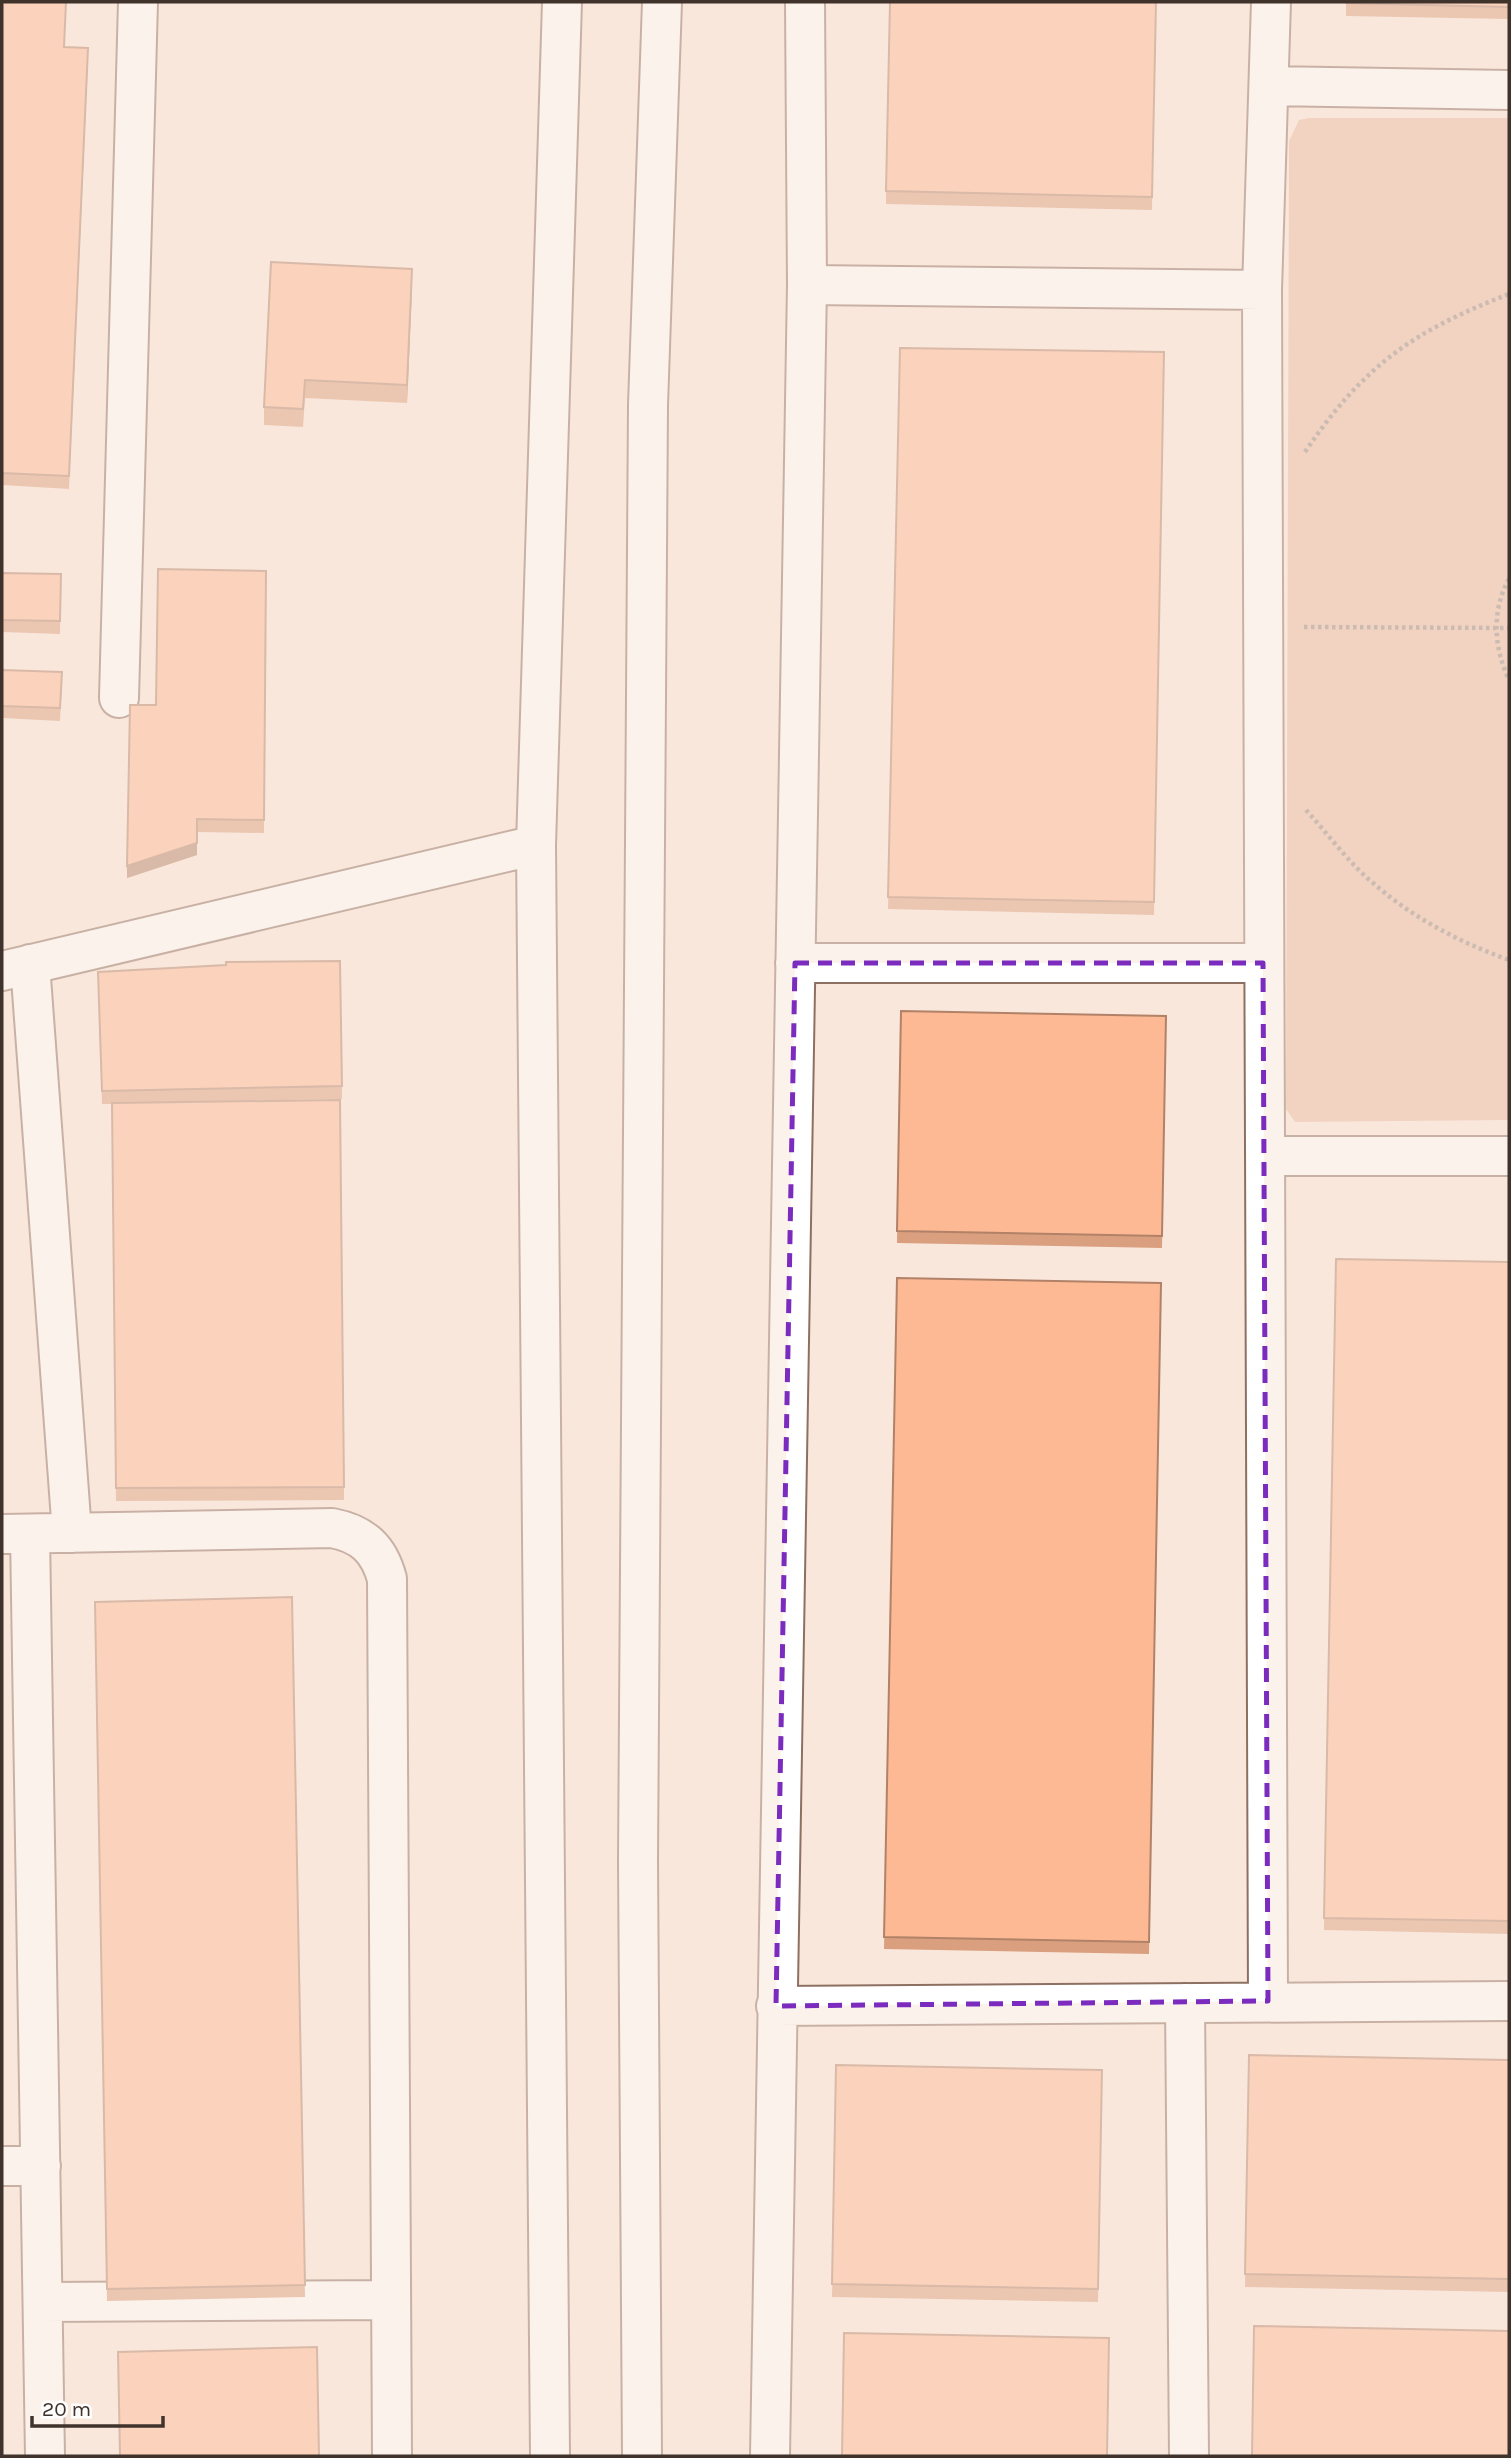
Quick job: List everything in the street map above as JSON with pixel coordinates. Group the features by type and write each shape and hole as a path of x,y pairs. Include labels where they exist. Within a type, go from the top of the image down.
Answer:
{"street":[{"path":"119,698 138,2"},
{"path":"550,2456 536,845 562,2"},
{"path":"642,2456 638,1860 648,405 662,2"},
{"path":"770,2456 807,285 805,2"},
{"path":"1268,2001 1262,963 1262,290 1271,2"},
{"path":"1270,86 1509,90"},
{"path":"807,285 1262,290"},
{"path":"72,1532 16,967 536,845"},
{"path":"795,964 1262,963"},
{"path":"1265,1156 1509,1156"},
{"path":"45,2456 41,2166 16,1534 332,1528 362,1538 383,1563 387,1579 389,2300 392,2456"},
{"path":"776,2006 1509,2001"},
{"path":"1185,2003 1189,2456"},
{"path":"2,2166 41,2166"},
{"path":"43,2302 389,2300"}],"path":[{"path":"1299,463 1333,412 1371,370 1412,338 1460,313 1509,294"},
{"path":"1509,579 1503,591 1495,628 1500,662 1509,680"},
{"path":"1301,627 1509,628"},
{"path":"1304,808 1371,881 1412,914 1458,940 1509,960"}],"highlighted area":[{"path":"795,963 1263,963 1268,2001 776,2006"}],"shaded area":[{"path":"1509,118 1509,1120 1295,1122 1286,1109 1289,141 1299,120"}],"building":[{"path":"2,2 66,2 64,47 88,48 69,476 2,473"},
{"path":"890,2 1156,2 1152,197 886,191"},
{"path":"1509,2 1509,7 1346,3"},
{"path":"271,262 412,269 407,385 305,380 303,409 264,407"},
{"path":"900,348 1164,352 1154,902 888,897"},
{"path":"158,569 266,571 264,820 197,819 197,843 127,866 130,705 156,705"},
{"path":"2,573 61,574 60,621 2,620"},
{"path":"2,670 62,672 60,708 2,706"},
{"path":"340,961 342,1086 102,1091 98,972 226,965 226,962"},
{"path":"901,1011 1166,1016 1162,1236 897,1231"},
{"path":"340,1100 344,1487 116,1488 112,1103"},
{"path":"1336,1259 1509,1262 1509,1921 1324,1918"},
{"path":"897,1278 1161,1283 1149,1942 884,1937"},
{"path":"292,1597 305,2285 107,2289 95,1602"},
{"path":"1249,2055 1509,2060 1509,2279 1245,2274"},
{"path":"836,2065 1102,2070 1098,2289 832,2284"},
{"path":"1254,2326 1509,2331 1509,2456 1252,2456"},
{"path":"844,2333 1109,2338 1107,2456 842,2456"},
{"path":"317,2347 319,2456 120,2456 118,2352"}]}
